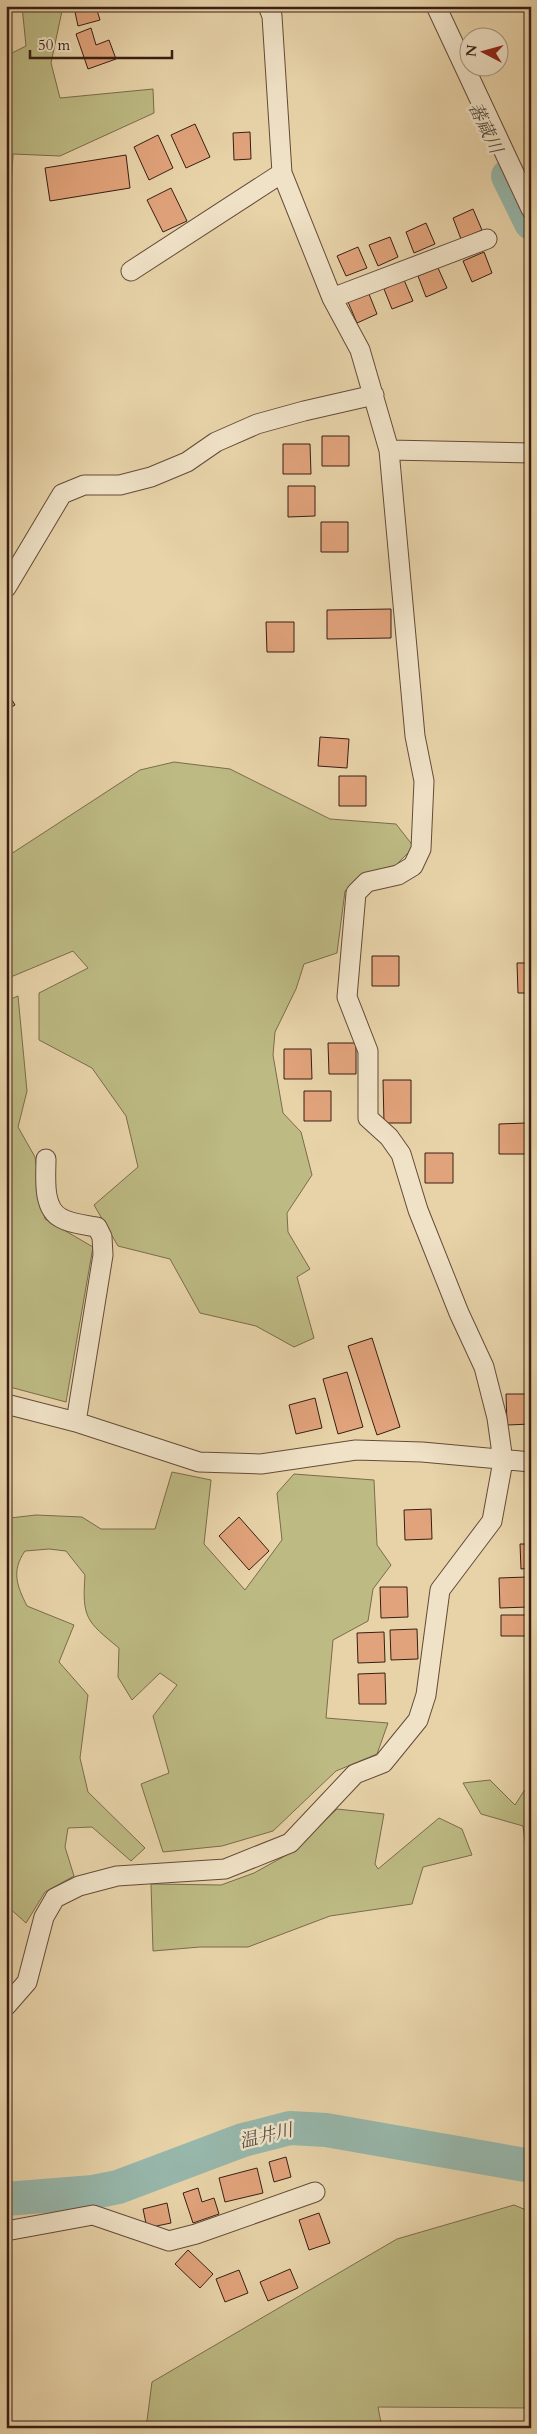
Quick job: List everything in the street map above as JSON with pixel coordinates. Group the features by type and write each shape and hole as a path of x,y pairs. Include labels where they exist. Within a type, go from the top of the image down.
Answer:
{"street":[{"path":"6,2006 27,1982 44,1917 55,1898 79,1886 117,1876 225,1869 290,1843 355,1774 383,1763 418,1720 426,1695 440,1590 492,1521 503,1461 497,1418 484,1367 459,1312 418,1210 401,1154 389,1138 368,1118 368,1052 348,997 356,893 367,882 398,875 413,866 421,849 424,782 415,736 389,450 360,350 332,298 282,172 272,16 268,6"},
{"path":"436,6 531,209"},
{"path":"131,271 282,172"},
{"path":"332,298 487,239"},
{"path":"6,588 62,494 84,485 120,486 152,477 188,462 216,442 257,424 374,395"},
{"path":"389,450 531,453"},
{"path":"46,1159 46,1194 53,1210 61,1218 96,1228 102,1237 102,1255 76,1422"},
{"path":"6,1404 76,1422 199,1462 262,1464 356,1450 422,1452 503,1461 531,1462"},
{"path":"6,2231 93,2216 169,2240 196,2234 315,2192"}],"shaded area":[{"path":"22,6 63,6 51,63 60,98 153,89 154,113 60,156 13,154 10,213 6,212 6,56 26,46"},
{"path":"174,762 230,769 330,819 396,824 414,847 396,865 362,875 345,891 337,953 304,964 296,989 275,1032 273,1055 283,1113 301,1132 312,1175 287,1213 288,1232 310,1269 297,1277 314,1338 294,1347 256,1326 200,1313 170,1259 118,1246 94,1205 138,1167 126,1116 92,1068 39,1040 39,993 88,968 73,951 6,979 6,855 11,854 140,770"},
{"path":"18,996 27,1091 18,1127 35,1157 45,1219 93,1247 66,1402 6,1386 6,1001"},
{"path":"172,1472 211,1480 204,1544 245,1590 282,1540 277,1493 294,1474 374,1480 377,1545 391,1565 373,1589 368,1621 333,1640 326,1718 388,1723 377,1754 336,1771 273,1831 222,1846 163,1852 141,1784 169,1773 153,1716 177,1685 160,1673 132,1700 118,1677 119,1648 99,1631 88,1618 84,1601 85,1575 66,1551 49,1549 25,1551 18,1565 17,1578 20,1592 27,1606 74,1625 59,1662 88,1695 80,1758 88,1792 145,1848 131,1861 92,1827 68,1828 65,1847 74,1876 45,1892 26,1923 6,1905 6,1521 10,1518 36,1515 82,1517 101,1529 155,1529"},
{"path":"490,1780 515,1805 531,1780 531,1886 523,1826 481,1814 463,1783"},
{"path":"337,1809 384,1814 375,1864 378,1869 439,1818 462,1829 472,1855 423,1867 412,1904 330,1916 248,1947 200,1947 153,1951 151,1884 221,1885 254,1873 292,1852"},
{"path":"514,2205 531,2212 531,2408 378,2407 382,2428 146,2428 152,2382 397,2239"}],"building":[{"path":"96,7 100,20 78,26 75,12"},
{"path":"91,28 96,45 109,40 116,59 88,69 76,34"},
{"path":"195,124 210,157 186,168 171,135"},
{"path":"250,132 251,159 234,160 233,133"},
{"path":"158,135 173,168 149,180 134,147"},
{"path":"126,155 130,188 50,201 45,168"},
{"path":"171,188 187,221 163,232 147,200"},
{"path":"473,209 482,230 461,239 453,218"},
{"path":"426,223 435,244 414,253 406,232"},
{"path":"390,237 398,257 378,266 369,245"},
{"path":"358,247 367,268 346,276 337,256"},
{"path":"484,252 492,273 472,282 463,261"},
{"path":"438,268 447,288 426,297 418,276"},
{"path":"404,280 413,301 392,309 384,289"},
{"path":"369,294 377,314 357,323 348,302"},
{"path":"322,436 349,436 349,466 322,466"},
{"path":"283,444 310,444 311,474 283,474"},
{"path":"288,486 315,486 315,516 288,517"},
{"path":"321,522 348,522 348,552 321,552"},
{"path":"391,609 391,638 327,639 327,610"},
{"path":"266,622 294,622 294,652 267,652"},
{"path":"6,690 15,705 6,710"},
{"path":"320,737 349,739 347,768 318,766"},
{"path":"339,776 366,776 366,806 339,806"},
{"path":"372,956 399,956 399,986 372,986"},
{"path":"517,963 531,963 531,993 518,993"},
{"path":"328,1043 356,1043 356,1074 329,1074"},
{"path":"284,1049 311,1049 312,1079 284,1079"},
{"path":"383,1080 411,1080 411,1123 384,1123"},
{"path":"304,1091 331,1091 331,1121 304,1121"},
{"path":"526,1123 526,1154 499,1154 499,1124"},
{"path":"425,1153 453,1153 453,1183 425,1183"},
{"path":"372,1338 400,1427 377,1435 348,1346"},
{"path":"347,1372 363,1427 338,1434 323,1379"},
{"path":"506,1394 531,1394 531,1424 507,1425"},
{"path":"315,1398 322,1428 296,1434 289,1405"},
{"path":"431,1509 432,1539 405,1540 404,1510"},
{"path":"239,1517 269,1551 249,1570 219,1536"},
{"path":"520,1544 531,1544 531,1568 521,1569"},
{"path":"527,1577 528,1607 500,1608 499,1578"},
{"path":"380,1587 407,1587 408,1617 381,1618"},
{"path":"501,1615 528,1615 528,1636 501,1636"},
{"path":"417,1629 418,1659 391,1660 390,1630"},
{"path":"384,1632 385,1662 358,1663 357,1633"},
{"path":"385,1673 386,1704 359,1704 358,1674"},
{"path":"286,2157 291,2177 274,2182 269,2162"},
{"path":"257,2168 263,2193 225,2202 219,2178"},
{"path":"198,2188 202,2202 214,2198 219,2214 193,2223 183,2193"},
{"path":"167,2203 171,2223 147,2228 143,2209"},
{"path":"319,2213 330,2243 309,2250 299,2220"},
{"path":"188,2250 213,2274 200,2288 175,2264"},
{"path":"290,2269 298,2288 268,2301 260,2282"},
{"path":"239,2270 248,2293 225,2302 216,2279"}],"waterway":[{"name":"蕃蔵川","path":"508,176 531,223"},
{"name":"温井川","path":"6,2199 93,2192 118,2187 243,2140 290,2128 326,2130 531,2166"}]}
